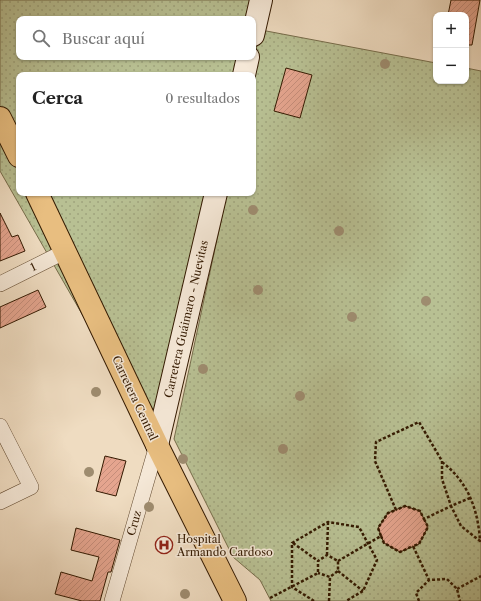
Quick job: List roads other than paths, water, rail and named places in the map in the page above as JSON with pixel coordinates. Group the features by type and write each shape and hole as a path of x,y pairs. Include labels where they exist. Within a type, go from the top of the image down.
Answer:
{"highway":[{"path":"0,118 16,150"},
{"name":"Carretera Central","path":"38,196 157,445 235,601"}],"main road":[{"path":"256,22 261,0"},
{"path":"245,72 247,60"},
{"name":"Carretera Guáimaro - Nuevitas","path":"157,445 215,196"}],"street":[{"name":"1","path":"0,284 66,251"},
{"path":"0,426 31,487 0,502"},
{"name":"Cruz","path":"112,601 157,445"}],"place":[{"name":"Hospital Armando Cardoso","path":"164,545"}]}
